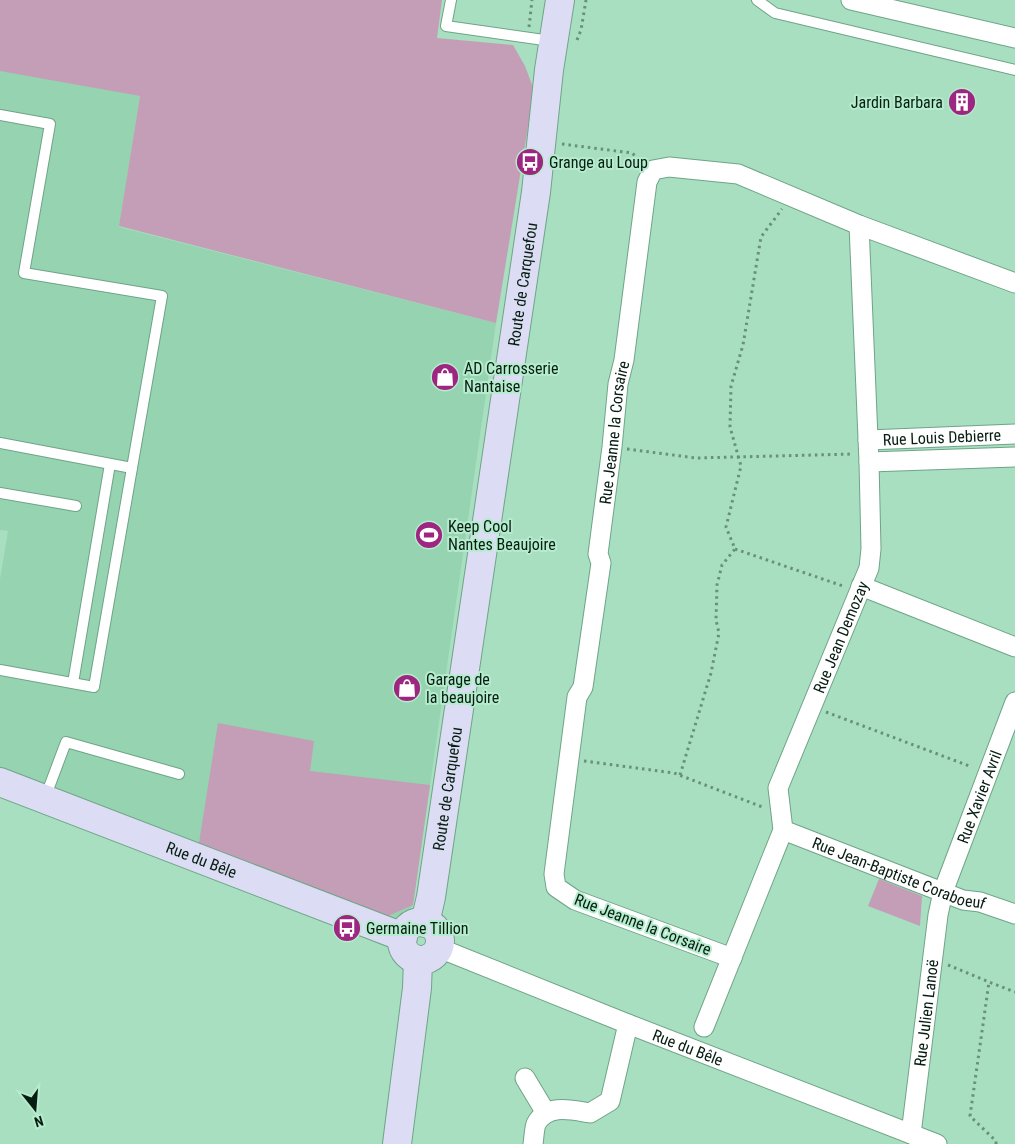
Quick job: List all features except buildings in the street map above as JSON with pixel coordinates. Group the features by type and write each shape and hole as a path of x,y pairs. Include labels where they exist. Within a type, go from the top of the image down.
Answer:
{"main road":[{"name":"Route de Carquefou","path":"414,930 431,897 536,192 552,42 560,0"},
{"name":"Rue du Bêle","path":"0,782 414,930"},
{"path":"397,1144 417,988 429,954 440,941 436,929 414,930"}],"street":[{"path":"851,0 1015,38"},
{"path":"653,170 669,167 738,174 859,225 1015,283"},
{"name":"Rue Jeanne la Corsaire","path":"653,170 647,182 624,360 618,384 598,554 601,563 582,687 578,697 554,874 556,887 575,900 732,958"},
{"name":"Rue Jean Demozay","path":"783,830 778,788 869,568 871,549 859,225"},
{"name":"Rue Louis Debierre","path":"868,452 1015,434"},
{"name":"Rue Louis Debierre","path":"868,452 1015,457"},
{"path":"861,586 1015,647"},
{"name":"Rue Xavier Avril","path":"943,892 1015,702"},
{"path":"704,1027 783,830"},
{"name":"Rue Jean-Baptiste Coraboeuf","path":"783,830 963,900 980,902 1015,914"},
{"name":"Rue Julien Lanoë","path":"913,1138 932,958 943,892"},
{"name":"Rue du Bêle","path":"429,954 628,1024 913,1138 937,1144"},
{"path":"533,1144 536,1124 546,1113 561,1108 590,1113 610,1101 628,1024"},
{"path":"525,1078 546,1113"}],"lane":[{"path":"451,0 446,26 552,42"},
{"path":"757,0 775,13 1015,70"},
{"path":"0,115 50,124 24,273 162,296 94,687 0,670"},
{"path":"0,443 132,468"},
{"path":"73,683 110,464"},
{"path":"0,493 76,506"},
{"path":"44,799 66,742 179,774"}],"path":[{"path":"553,142 632,153 653,170"},
{"path":"791,196 761,237 743,345 731,386 730,427 741,466 726,527 735,549 848,588 861,586"},
{"path":"612,447 696,458 868,452"},
{"path":"680,775 712,673 719,633 716,620 717,584 722,565 735,549"},
{"path":"812,706 987,772"},
{"path":"569,759 674,773 761,808 780,810"},
{"path":"932,958 1015,992"},
{"path":"988,982 970,1116 996,1141 996,1144"}],"shaded area":[{"path":"0,0 442,0 437,38 513,45 525,66 534,90 496,323 119,226 140,96 0,71"},
{"path":"0,69 140,96 119,227 496,323 413,905 386,947 189,864 0,791 0,579 8,531 0,530"},
{"path":"218,723 314,741 310,771 430,785 413,905 388,916 199,843"},
{"path":"879,879 922,896 920,926 868,906"}],"place":[{"name":"Jardin Barbara","path":"962,102"},
{"name":"Grange au Loup","path":"530,162"},
{"name":"AD Carrosserie Nantaise","path":"445,377"},
{"name":"Keep Cool Nantes Beaujoire","path":"429,535"},
{"name":"Garage de la beaujoire","path":"407,688"},
{"name":"Germaine Tillion","path":"347,928"}]}
